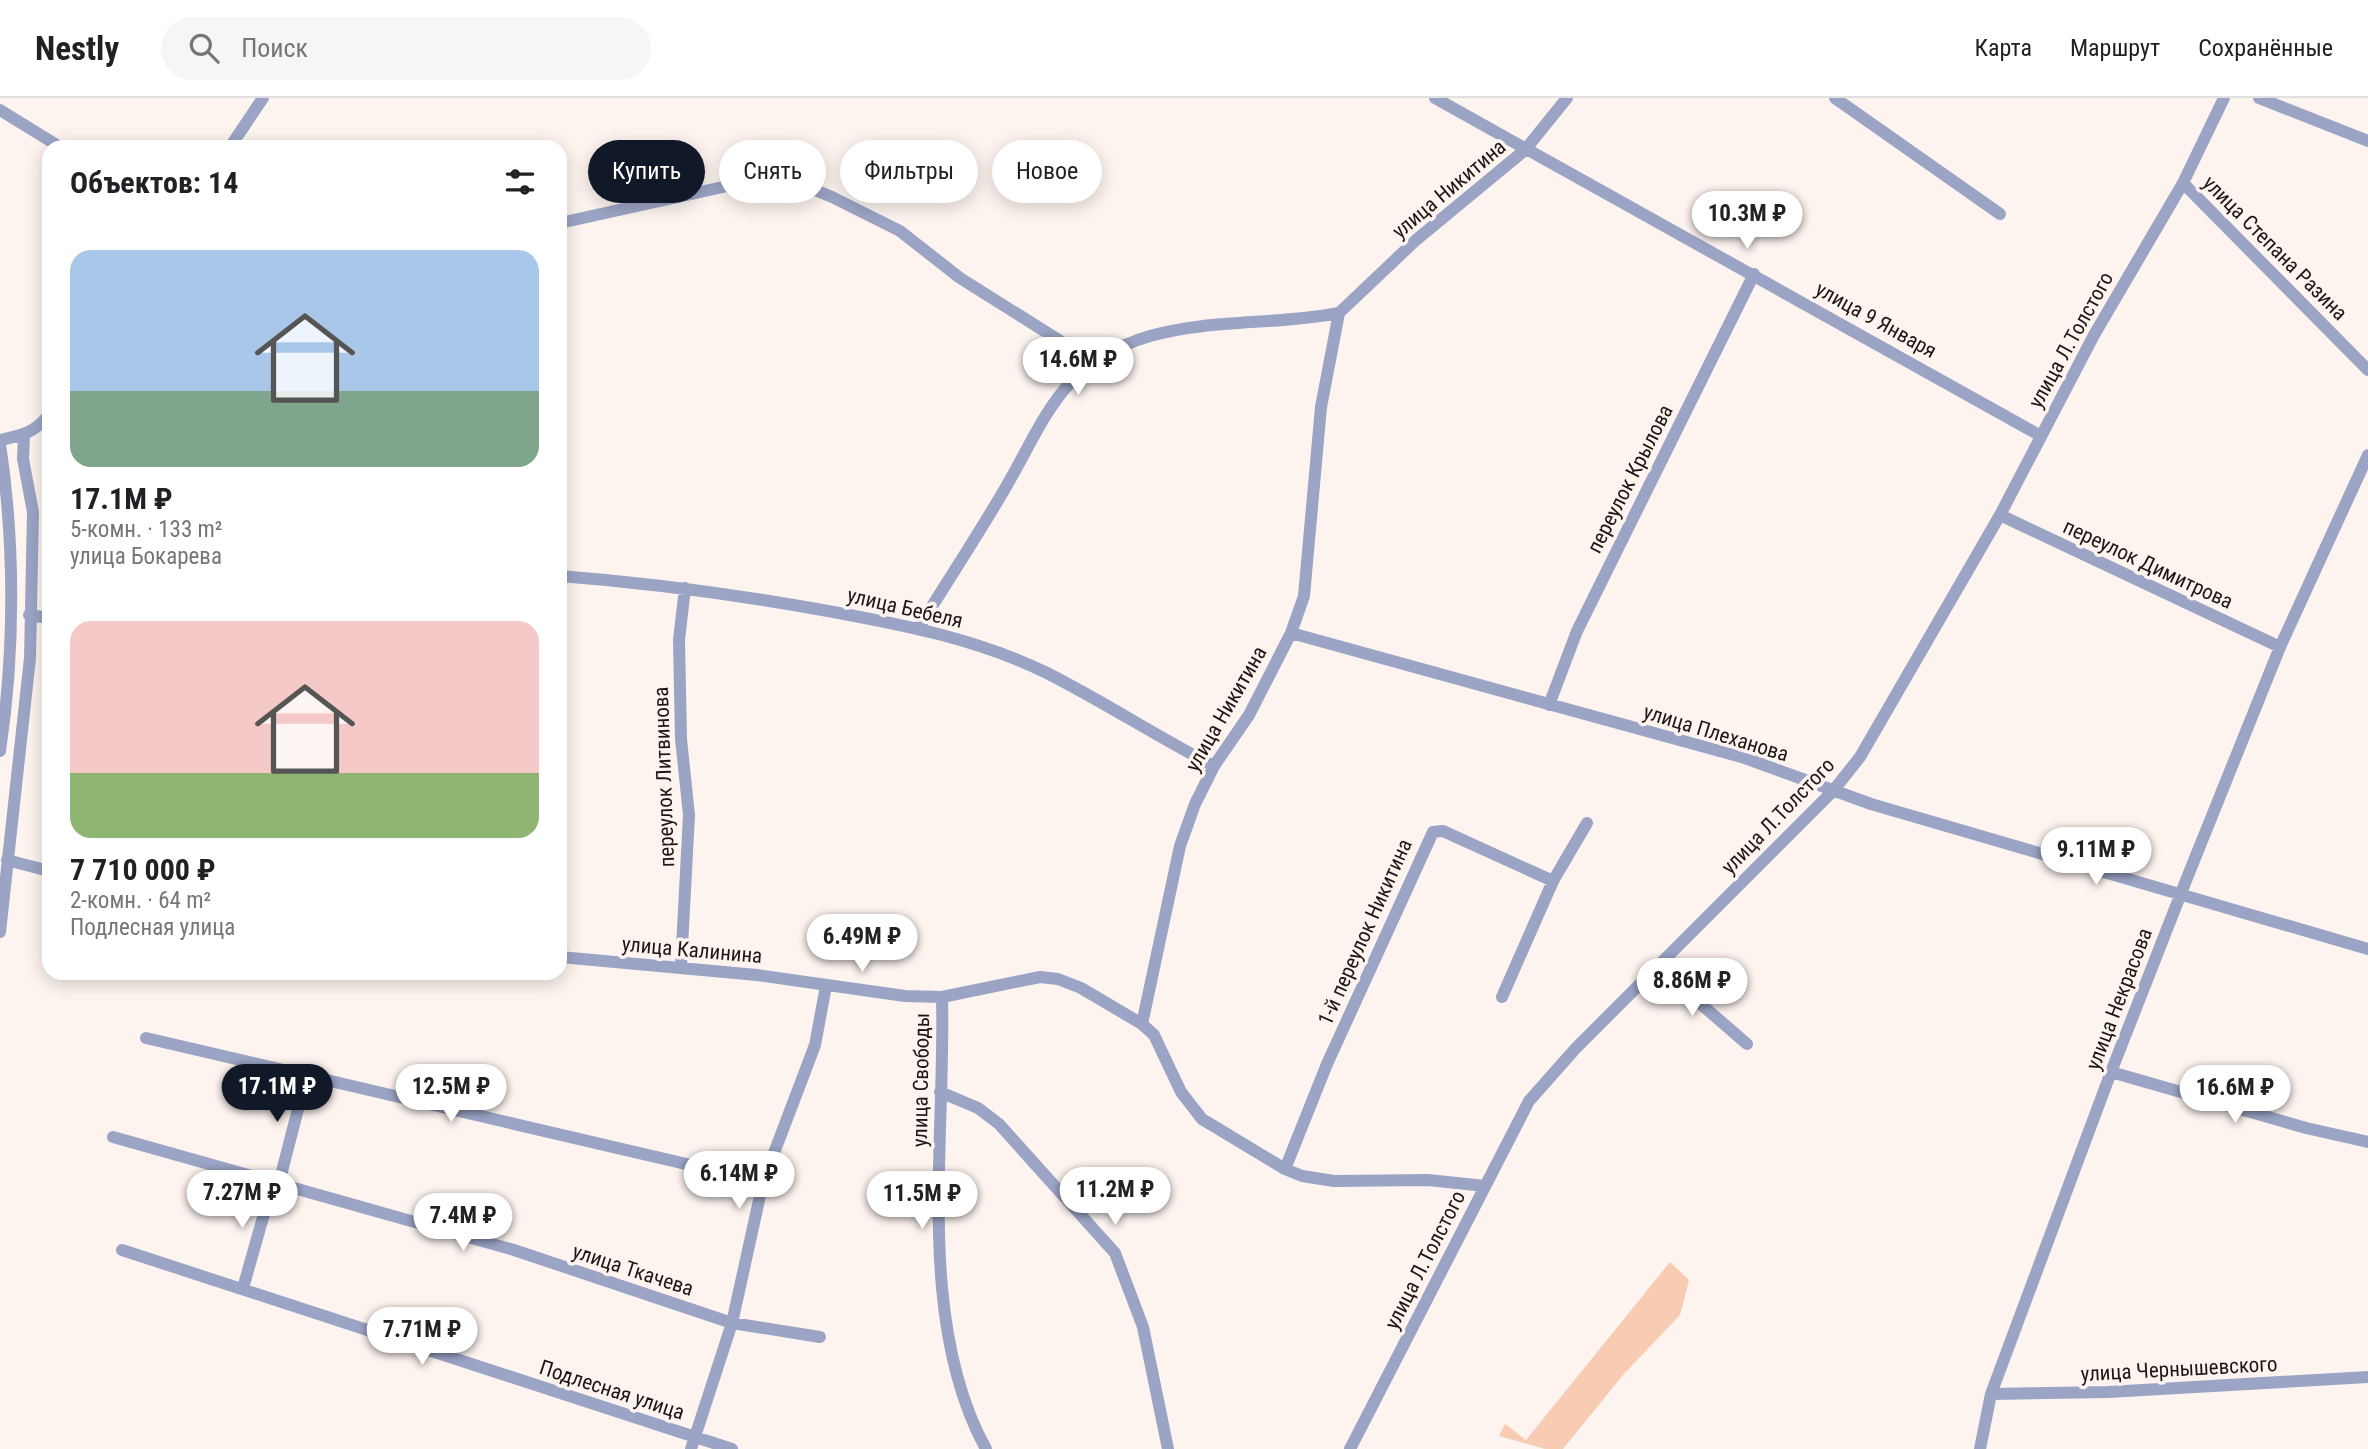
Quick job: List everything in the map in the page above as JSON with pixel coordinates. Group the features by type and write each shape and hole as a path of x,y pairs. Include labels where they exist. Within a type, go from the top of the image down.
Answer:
{"street":[{"path":"235,140 263,98"},
{"name":"улица 9 Января","path":"1435,98 2039,435"},
{"name":"улица Никитина","path":"1142,1024 1180,846 1195,804 1214,766 1249,715 1292,633 1304,596 1321,407 1339,313 1416,240 1525,150 1567,98"},
{"path":"1835,98 2000,214"},
{"name":"улица Л.Толстого","path":"1350,1449 1529,1101 1576,1048 1833,791 1860,757 2000,515 2039,435 2183,183 2224,98"},
{"path":"2259,98 2368,141"},
{"path":"0,110 49,140"},
{"path":"567,221 750,181 793,181 900,231 960,278 1092,361"},
{"name":"улица Степана Разина","path":"2183,183 2368,370"},
{"name":"переулок Крылова","path":"1549,705 1577,631 1754,274"},
{"path":"919,627 1004,491 1049,407 1072,379 1092,361 1150,336 1180,330 1307,319 1339,313"},
{"path":"0,751 9,690 10,629 5,479 0,442 24,435 42,424"},
{"path":"0,932 27,705 33,512 23,459 24,435"},
{"name":"улица Некрасова","path":"1980,1449 1991,1394 2110,1072 2280,647 2368,455"},
{"name":"переулок Димитрова","path":"2000,515 2280,647"},
{"name":"улица Бебеля","path":"567,577 685,588 919,627 980,646 1047,673 1214,766"},
{"name":"переулок Литвинова","path":"681,966 688,815 681,739 679,640 685,588"},
{"path":"29,615 42,617"},
{"name":"улица Плеханова","path":"1292,633 1745,758 1833,791 2368,949"},
{"path":"1502,997 1553,881 1587,823"},
{"name":"1-й переулок Никитина","path":"1285,1169 1327,1064 1433,832 1443,831 1553,881"},
{"path":"8,860 42,869"},
{"name":"улица Калинина","path":"567,958 681,966 825,986 942,997 1026,979 1058,979 1081,988 1142,1024"},
{"path":"1657,966 1747,1044"},
{"path":"694,1443 732,1323 763,1182 815,1045 825,986"},
{"name":"улица Свободы","path":"942,997 939,1230 950,1344 958,1385 986,1449"},
{"path":"1142,1024 1154,1035 1181,1092 1202,1119 1285,1169 1302,1176 1334,1181 1428,1180 1485,1186"},
{"path":"146,1038 763,1182"},
{"path":"2110,1072 2368,1142"},
{"path":"243,1288 307,1074"},
{"path":"940,1092 978,1108 999,1124 1115,1252 1143,1327 1168,1449"},
{"name":"улица Ткачева","path":"113,1137 514,1251 732,1323 820,1337"},
{"name":"Подлесная улица","path":"122,1250 243,1288 694,1443 732,1449"},
{"name":"улица Чернышевского","path":"1991,1394 2108,1392 2368,1377"}],"shaded area":[{"path":"1670,1262 1689,1280 1680,1315 1623,1375 1563,1449 1545,1449 1499,1436 1505,1424 1526,1440"}]}
